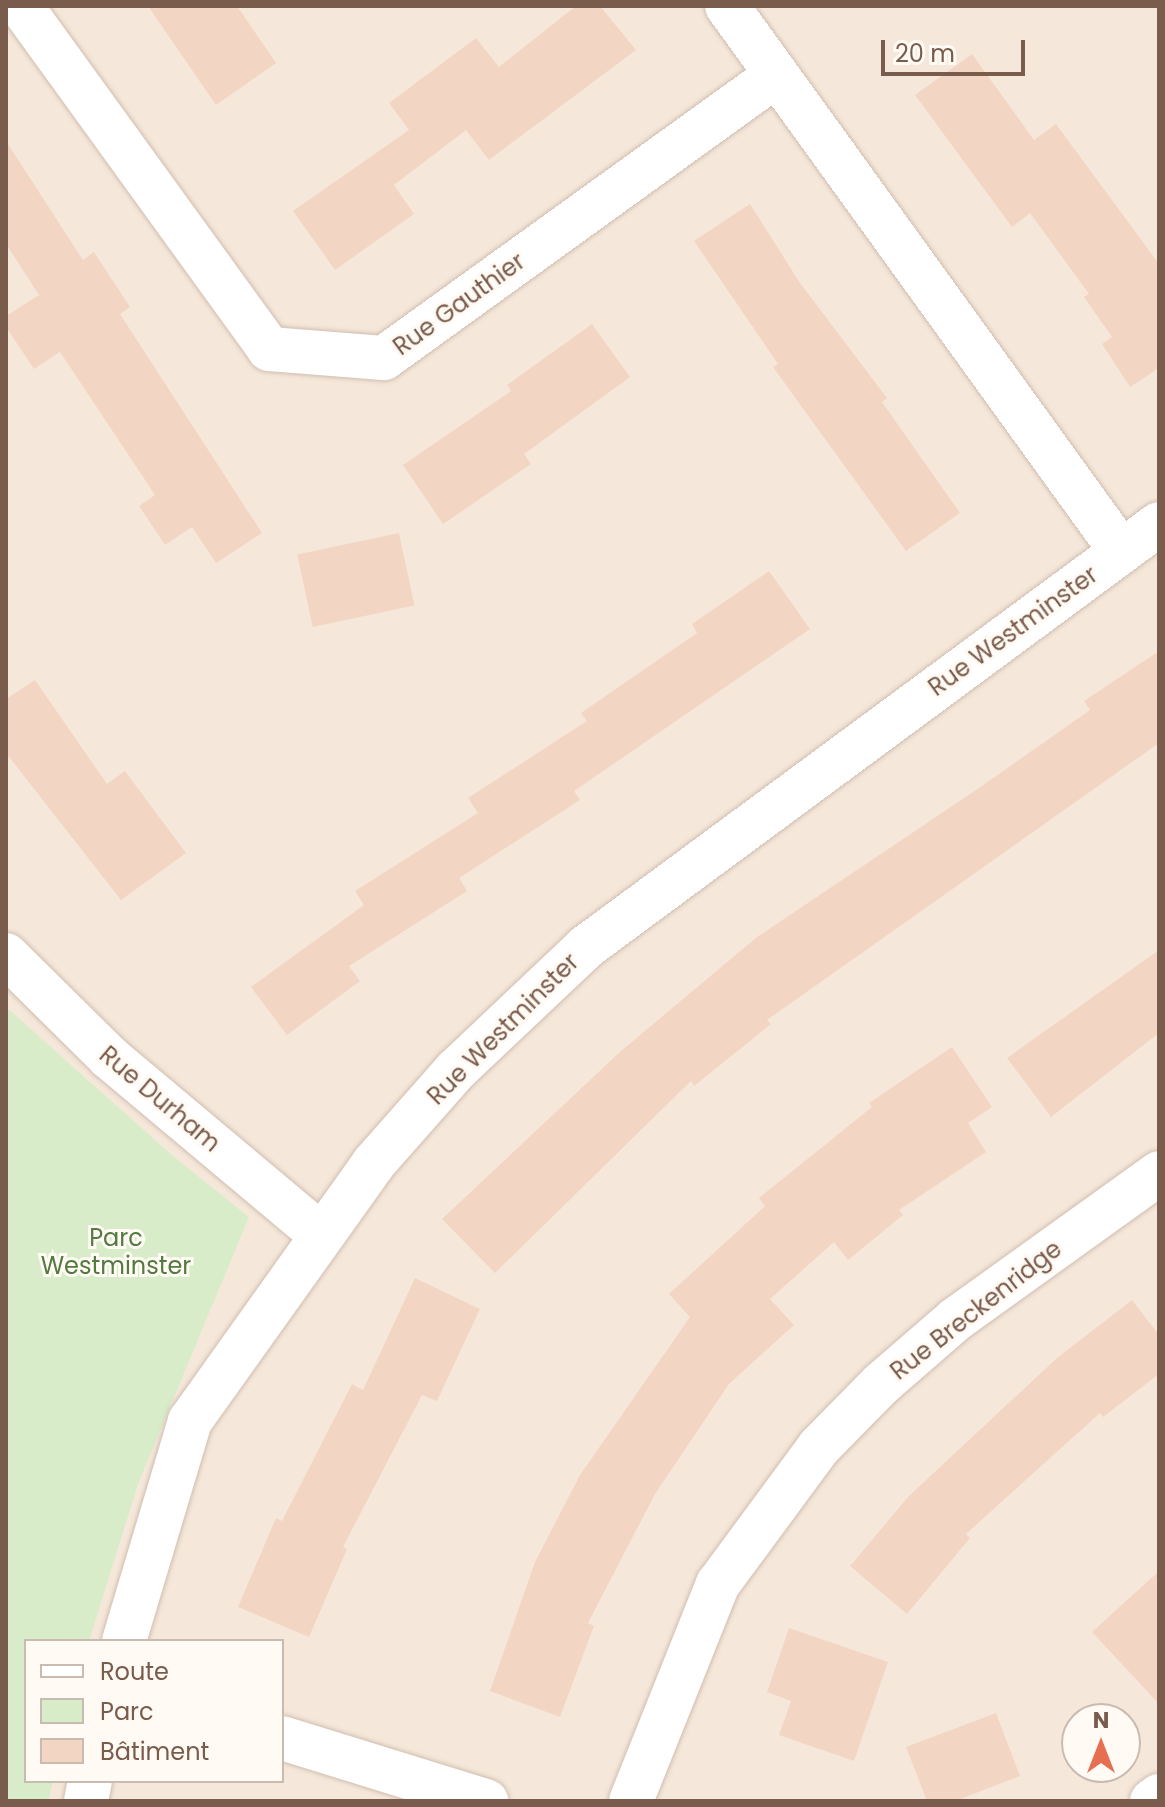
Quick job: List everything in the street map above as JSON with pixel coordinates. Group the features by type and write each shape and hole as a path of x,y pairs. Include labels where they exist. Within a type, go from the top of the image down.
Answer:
{"street":[{"name":"Rue Gauthier","path":"21,6 269,349 384,358 777,75"},
{"path":"727,6 1121,551"},
{"name":"Rue Westminster","path":"125,1639 190,1421 373,1164 456,1070 543,983 1159,524"},
{"name":"Rue Durham","path":"6,955 98,1047 321,1235"},
{"name":"Rue Breckenridge","path":"631,1801 685,1656 718,1584 819,1447 881,1384 956,1319 1159,1173"},
{"path":"284,1739 486,1801"},
{"path":"1152,1801 1159,1796"}],"shaded area":[{"path":"6,6 1159,6 1159,1801 6,1801"}],"green space":[{"name":"Parc Westminster","path":"6,1007 174,1157 249,1217 138,1484 90,1639 24,1639 24,1783 52,1783 48,1801 6,1801"}],"building":[{"path":"148,6 237,6 276,63 216,105"},
{"path":"576,6 600,6 636,50 489,160 466,130 394,185 414,214 335,270 293,211 409,130 389,103 476,38 499,67"},
{"path":"972,54 1034,140 1056,124 1159,264 1159,368 1130,387 1102,344 1112,337 1084,297 1089,294 1030,213 1012,227 915,95"},
{"path":"6,141 83,260 94,252 130,307 120,314 262,533 216,563 192,527 165,545 139,506 155,495 60,352 34,369 6,327 6,316 39,295 6,244"},
{"path":"750,204 800,283 887,398 882,402 960,513 906,551 773,367 778,364 694,241"},
{"path":"592,324 630,377 524,454 531,464 443,524 403,465 511,391 507,385"},
{"path":"399,533 414,605 313,627 297,555"},
{"path":"769,571 810,629 574,791 580,800 459,878 467,891 349,966 360,981 287,1035 251,987 364,905 355,891 478,813 468,798 587,721 581,713 697,633 692,624"},
{"path":"1159,651 1159,743 767,1020 771,1024 694,1086 691,1081 495,1273 442,1219 621,1051 757,937 1090,710 1084,701"},
{"path":"35,680 107,784 125,771 186,853 121,900 6,753 6,699"},
{"path":"1159,950 1159,1033 1051,1117 1007,1058"},
{"path":"952,1047 992,1107 968,1123 986,1152 899,1210 903,1215 848,1260 834,1242 770,1299 794,1325 729,1384 655,1494 588,1623 594,1626 560,1717 490,1691 535,1562 580,1475 690,1317 669,1294 765,1206 759,1198 872,1107 869,1103"},
{"path":"415,1278 480,1309 437,1401 422,1395 343,1547 347,1549 309,1637 238,1607 276,1518 282,1521 352,1384 363,1390"},
{"path":"1132,1300 1159,1335 1159,1374 1103,1417 1100,1413 966,1534 970,1538 907,1614 850,1566 909,1496 1057,1358"},
{"path":"1159,1571 1159,1704 1092,1632"},
{"path":"789,1628 888,1662 854,1761 779,1735 791,1701 767,1692"},
{"path":"996,1713 1020,1776 955,1801 927,1801 906,1747"}]}
